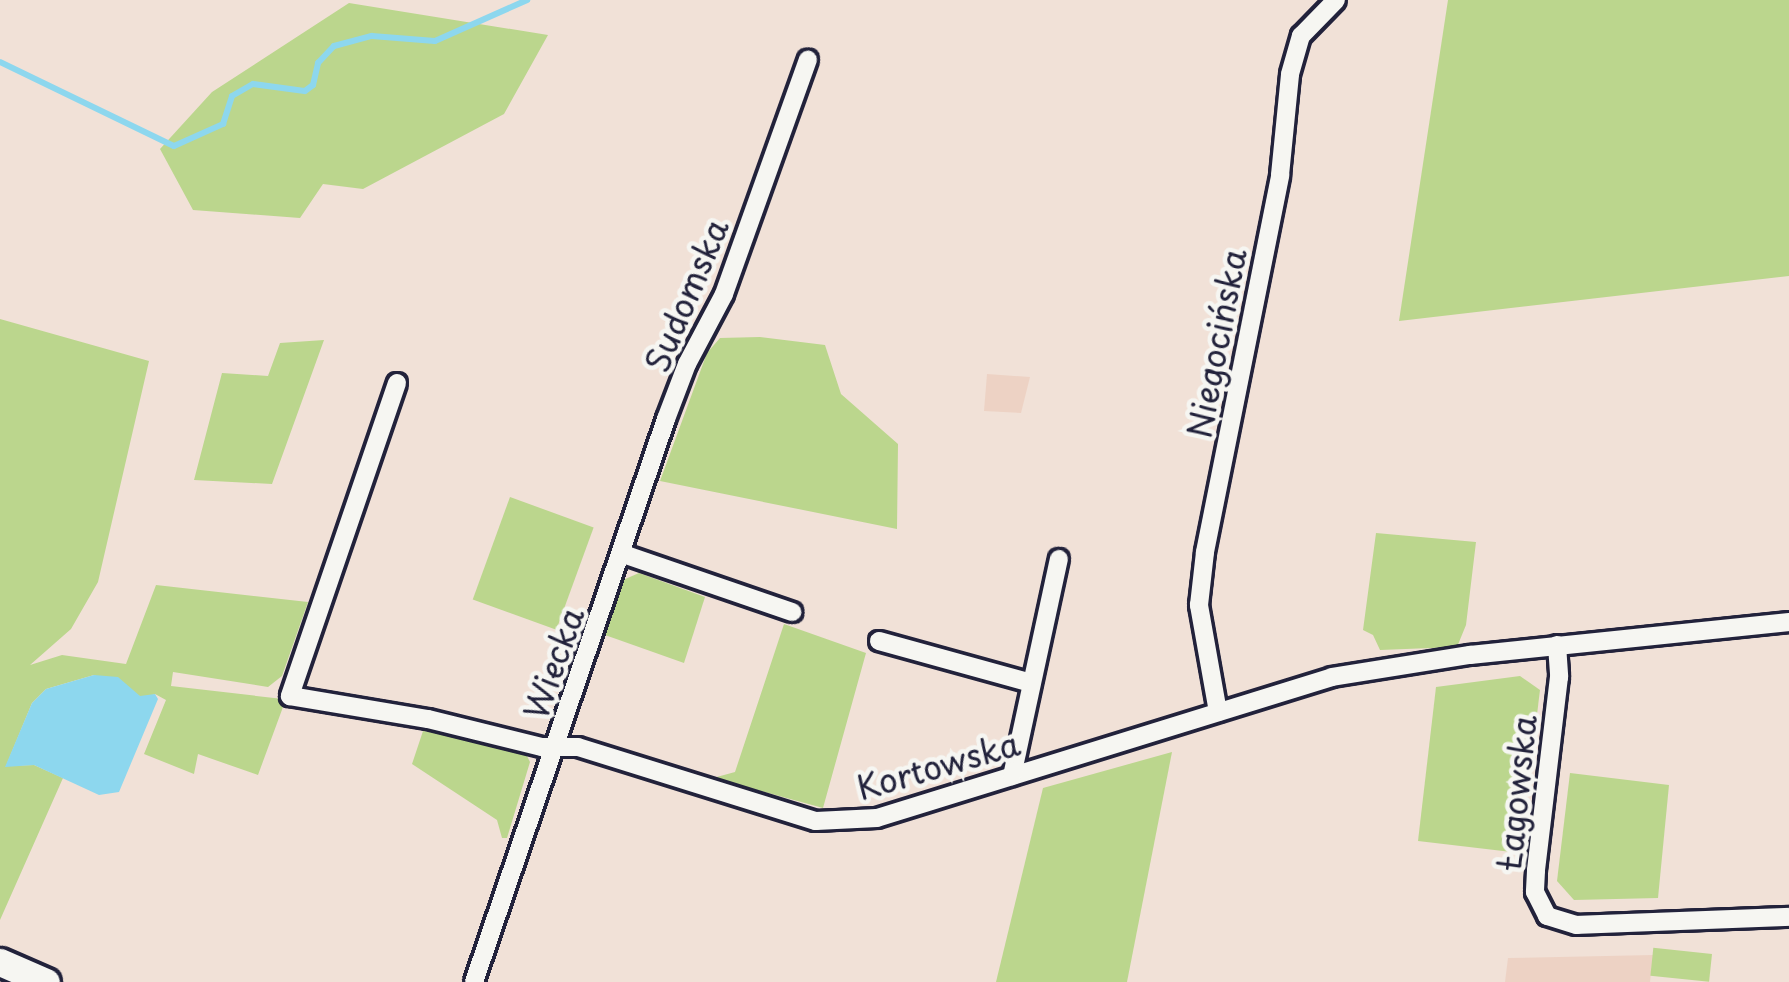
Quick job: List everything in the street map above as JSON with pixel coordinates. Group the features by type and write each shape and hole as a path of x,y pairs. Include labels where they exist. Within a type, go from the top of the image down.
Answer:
{"street":[{"name":"Niegocińska","path":"1218,712 1199,605 1205,552 1280,175 1290,74 1301,36 1336,0"},
{"name":"Sudomska","path":"623,554 687,364 724,294 808,60"},
{"name":"Kortowska","path":"397,382 290,696 554,747 578,747 816,821 877,818 1377,668 1789,622"},
{"path":"623,554 791,612"},
{"name":"Wiecka","path":"474,982 623,554"},
{"path":"1012,776 1059,559"},
{"path":"879,641 1031,682"},
{"name":"Łagowska","path":"1557,645 1559,677 1535,892 1547,916 1577,925 1789,917"},
{"path":"0,962 46,982"}],"shaded area":[{"path":"987,374 1030,377 1021,413 984,411"},
{"path":"1653,955 1650,982 1505,982 1508,958"}],"green space":[{"path":"1448,0 1789,0 1789,276 1399,321"},
{"path":"349,3 548,35 504,114 363,189 323,184 300,218 193,210 160,149 212,92"},
{"path":"0,319 149,361 98,582 71,629 30,665 62,655 126,664 156,585 308,602 282,676 268,687 173,672 171,686 283,699 307,708 283,707 258,775 198,754 194,774 144,754 166,700 155,694 144,698 94,675 46,689 32,703 6,766 34,765 63,778 0,920"},
{"path":"760,337 825,345 841,394 898,444 897,529 660,481 707,353 720,338"},
{"path":"324,340 272,484 194,480 222,373 268,376 280,343"},
{"path":"510,497 594,527 556,630 473,599"},
{"path":"1376,533 1476,542 1466,625 1457,647 1380,650 1373,635 1363,630"},
{"path":"639,573 705,597 684,663 605,635 623,580"},
{"path":"784,624 866,653 823,808 713,778 735,772"},
{"path":"1520,676 1540,690 1520,853 1418,841 1436,687"},
{"path":"423,731 491,741 526,754 530,762 507,838 502,838 497,820 412,764"},
{"path":"1172,752 1127,982 996,982 1043,788"},
{"path":"1570,773 1669,785 1658,898 1574,900 1557,881"},
{"path":"1653,948 1712,954 1709,982 1650,976"}],"water":[{"path":"94,675 118,677 140,696 155,694 158,699 119,792 99,795 34,765 5,767 32,703 46,689"}],"waterway":[{"path":"0,62 174,146 223,124 232,96 253,84 305,91 313,85 318,63 334,46 372,36 435,41 527,0"}]}
